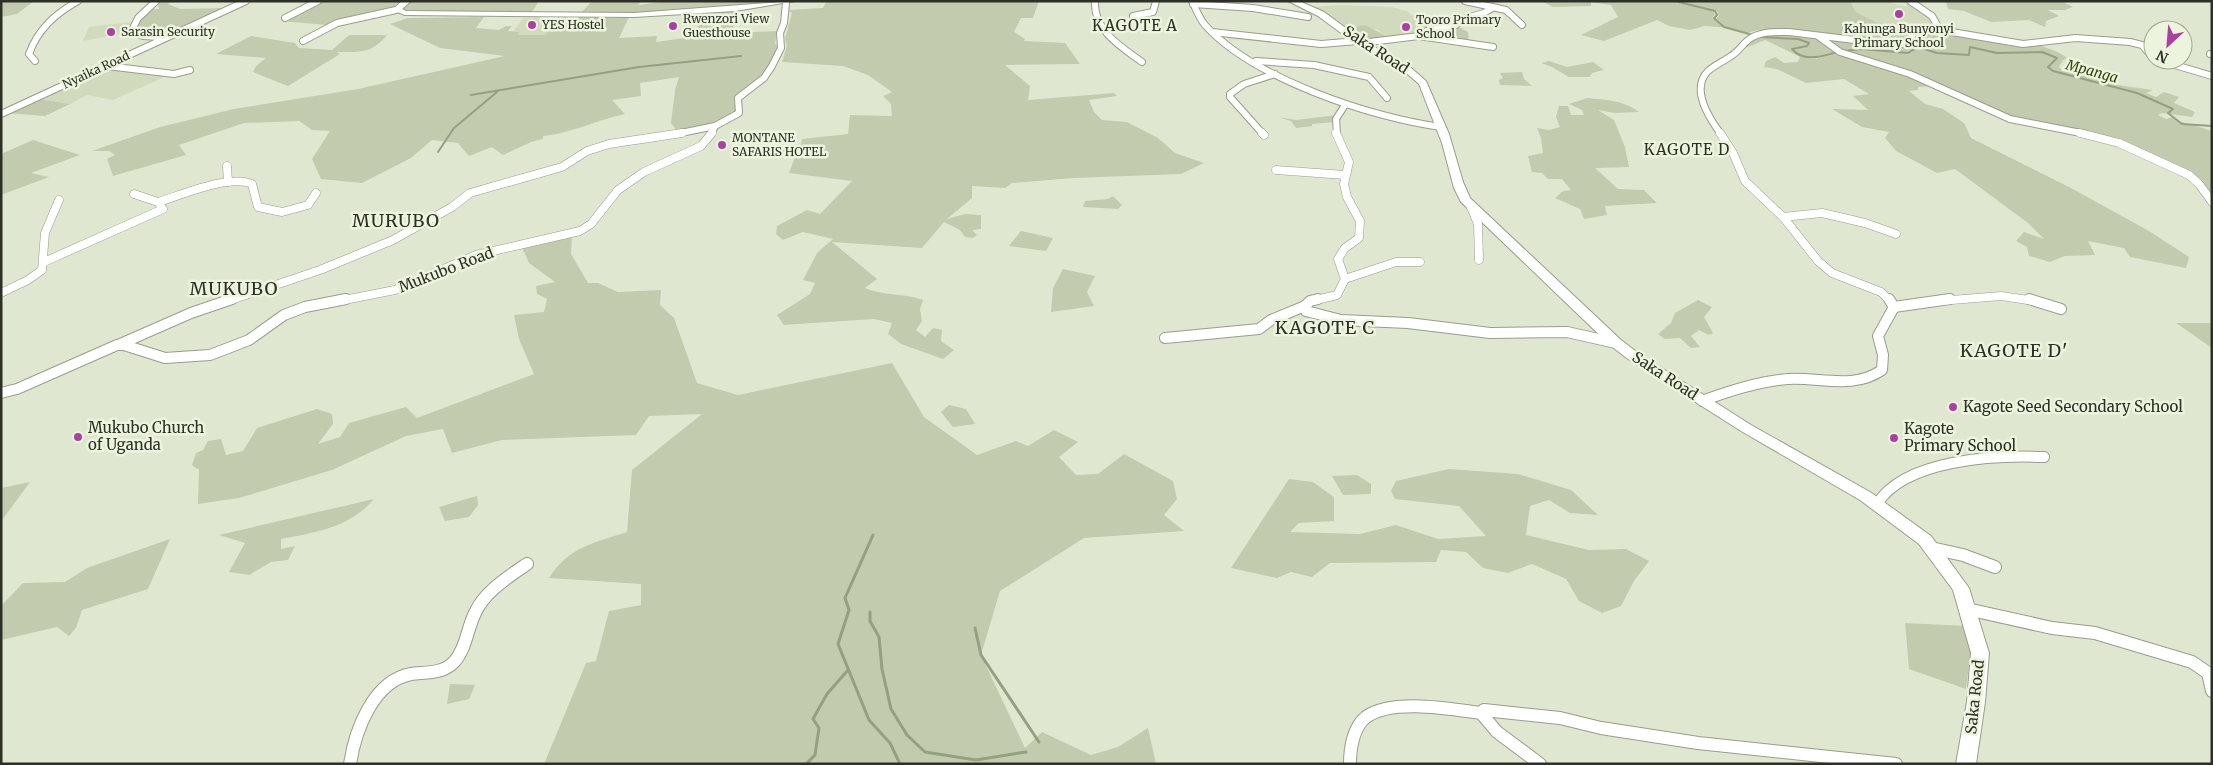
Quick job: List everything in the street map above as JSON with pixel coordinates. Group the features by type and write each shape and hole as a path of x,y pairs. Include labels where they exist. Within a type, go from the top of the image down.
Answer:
{"main road":[{"path":"396,10 407,1"},
{"name":"Saka Road","path":"1292,1 1321,14 1359,42 1394,61 1418,78 1441,127 1450,153 1456,182 1470,205 1616,343 1632,356 1702,401 1877,504 1910,527 1931,548 1961,588 1980,653 1976,702 1966,764"},
{"path":"396,10 406,13 442,15 634,15 735,9 789,2"}],"street":[{"path":"35,61 29,54 41,29 50,19 78,1"},
{"path":"156,1 138,18 131,32 143,36 164,37"},
{"name":"Nyaika Road","path":"2,114 164,37 246,1"},
{"path":"285,18 318,1"},
{"path":"1095,1 1097,17 1108,36 1142,62"},
{"path":"1133,16 1154,12 1156,1"},
{"path":"1465,1 1509,12 1522,24"},
{"path":"1910,1 1932,16 1940,30"},
{"name":"Mukubo Road","path":"117,346 124,345 165,358 190,358 210,355 249,340 284,316 305,307 395,290 476,256 510,246 580,231 591,224 618,190 644,172 701,146 710,137 715,126 739,113 738,98 764,78 781,48 780,33 789,2"},
{"path":"1192,3 1253,8 1308,17"},
{"path":"1192,3 1203,23 1212,32 1252,61 1275,74 1345,105 1420,125 1441,127"},
{"path":"1419,36 1427,31 1456,25 1463,19 1484,14 1492,8"},
{"path":"303,41 337,24 396,10"},
{"path":"1894,307 1891,300 1880,291 1839,276 1824,267 1783,216 1744,180 1730,148 1709,118 1701,86 1711,68 1734,54 1746,40 1756,36 1784,32 1900,45 1907,43 1915,32 1940,30 2023,44 2076,38 2143,44"},
{"path":"1212,32 1238,33 1321,44 1419,36 1431,40 1493,47"},
{"path":"1818,35 1840,52 1921,78 2010,119 2100,137 2120,143 2189,175 2199,184 2212,202"},
{"path":"2139,44 2143,48"},
{"path":"1252,61 1314,65 1369,77 1387,98"},
{"path":"106,66 174,74 190,70"},
{"path":"2192,70 2212,76"},
{"path":"1264,134 1230,97 1230,94 1244,84 1275,74"},
{"path":"1345,105 1339,111 1336,130 1339,144 1349,162 1344,184 1347,197 1360,221 1359,238 1345,248 1338,259 1346,279"},
{"path":"1,393 17,389 191,313 320,270 393,240 452,207 470,193 562,167 587,151 609,144 658,138 715,126"},
{"path":"227,166 228,182"},
{"path":"1276,170 1345,175"},
{"path":"134,194 158,202 228,182 251,182 258,207 266,211 284,211 306,207 315,200 316,193"},
{"path":"1,293 39,274 44,262 45,234 60,200"},
{"path":"44,262 163,209 158,202"},
{"path":"1470,205 1478,224 1479,260"},
{"path":"1783,216 1822,213 1865,223 1896,234"},
{"path":"1165,338 1259,329 1271,320 1305,306 1310,301 1337,295 1346,279 1396,262 1420,262"},
{"path":"1702,401 1726,392 1790,379 1859,381 1876,377 1882,370 1883,362 1878,336 1879,330 1894,307 1961,297 2036,299 2061,309"},
{"path":"1305,306 1306,311 1312,314 1341,320 1408,323 1490,333 1566,332 1616,343"},
{"path":"1877,504 1888,488 1916,474 1991,457 2044,458"},
{"path":"1931,548 1963,555 1995,567"},
{"path":"350,764 360,725 382,690 392,681 404,676 438,672 449,667 457,658 478,606 526,564"},
{"path":"1967,609 2052,628 2094,632 2192,662 2208,673 2212,691"},
{"path":"1350,764 1353,739 1366,717 1381,711 1411,707 1481,712 1491,710 1540,716 1601,728 1698,743 1896,764"},
{"path":"1481,712 1484,719 1504,738 1540,764"}],"shaded area":[{"path":"1,1 34,1 17,14 1,17"},
{"path":"161,1 171,1 168,4 180,9 228,8 163,37 135,34 135,24 149,9 159,9 158,5"},
{"path":"320,1 402,1 390,9 327,25 281,21"},
{"path":"410,1 539,1 532,12 582,12 592,1 641,1 638,5 668,1 787,1 629,15 408,13 401,9"},
{"path":"827,1 1039,1 1033,18 1021,18 1014,32 1025,39 1024,41 1065,43 1080,64 1005,65 1030,86 1028,100 1114,93 1117,96 1089,100 1094,112 1102,120 1127,122 1158,138 1175,153 1204,163 1181,174 1074,178 1012,183 1005,188 972,186 972,198 947,219 965,214 981,215 981,229 972,230 977,235 973,238 965,237 960,230 944,222 922,248 832,242 877,279 865,288 872,291 909,296 923,300 920,309 922,321 916,330 925,337 933,328 942,330 941,341 954,350 943,359 901,344 888,334 892,323 874,319 784,325 777,315 810,294 815,283 803,280 817,253 833,239 803,232 783,240 776,234 777,226 807,210 820,214 852,181 789,173 795,157 769,155 775,148 800,148 802,139 848,134 850,115 892,116 891,104 883,96 892,92 868,75 843,66 782,62 787,46 785,39 792,13 788,10 823,8"},
{"path":"1542,1 1673,1 1679,4 1676,1 1850,1 1856,12 1876,22 1909,31 1904,42 1898,44 1780,30 1758,30 1747,33 1729,28 1705,26 1690,30 1669,26 1657,20 1604,41 1581,35 1618,17 1611,5 1591,2 1591,6 1553,7","holes":["1681,3 1717,11 1719,16 1716,18 1724,25 1712,18 1715,14 1713,11"]},
{"path":"1850,1 1884,1 1907,7 1906,3 1926,12 1934,28 1909,31 1876,22 1856,12"},
{"path":"1946,1 2061,1 2073,7 2065,10 2048,10 2059,16 2046,21 2045,27 2029,20 1991,22 1964,11 1948,9"},
{"path":"778,5 735,12 733,33 777,31 775,44 779,47 764,75 741,91 734,100 736,112 715,123 678,132 671,123 675,90 679,77 640,83 641,96 612,100 625,114 564,132 543,136 543,139 531,142 503,155 492,147 469,156 458,143 432,140 411,158 362,183 321,179 312,159 330,131 312,130 299,121 244,123 179,145 186,155 113,176 107,159 115,155 109,151 92,151 160,127 234,109 358,89 505,56 440,48 390,24 408,18 484,17 476,28 499,30 506,26 512,26 508,31 519,32 518,35 545,35 560,18 629,17 619,38 657,36 656,42 698,36 697,14"},
{"path":"1340,5 1392,7 1406,11 1433,28 1419,33 1388,37 1376,29 1345,29 1312,7"},
{"path":"523,18 560,18 545,35 511,35"},
{"path":"131,22 126,33 83,41 89,27"},
{"path":"1365,25 1388,37 1362,40 1345,29"},
{"path":"1455,25 1468,32 1469,43 1422,34"},
{"path":"1937,31 2006,39 2042,46 2067,58 2063,60 2059,67 2062,71 2098,71 2114,75 2110,81 2117,85 2153,90 2146,93 2156,97 2164,92 2179,97 2174,103 2195,112 2192,117 2162,113 2158,115 2166,119 2173,117 2179,121 2212,131 2212,200 2202,187 2128,145 2014,119 1924,78 1839,49 1825,37 1908,46 1912,43 1915,35 1921,32"},
{"path":"1760,32 1813,36 1838,52 1809,58 1814,59 1841,53 1937,86 1918,87 1918,90 1909,91 1925,104 1943,109 1964,123 1971,138 2071,188 2149,231 2189,257 2186,268 2130,257 2124,248 2088,241 2095,255 2065,256 2050,262 2029,256 2027,247 2016,241 2024,232 2044,239 2028,223 1955,169 1937,173 1896,151 1885,138 1889,132 1862,127 1832,109 1868,110 1853,96 1869,94 1844,79 1806,83 1777,69 1764,67 1766,61 1775,57 1784,63 1798,62 1800,57 1765,40 1743,49 1748,35 1758,37"},
{"path":"349,35 387,35 376,46 365,51 337,52 340,54 288,86 253,72 256,66 266,58 216,54 251,36 295,43 299,48 332,50"},
{"path":"1549,61 1567,67 1593,62 1604,70 1592,73 1590,77 1569,77 1541,63"},
{"path":"107,67 169,75 113,100 87,95 70,104 38,99"},
{"path":"1522,72 1524,79 1532,86 1500,85 1499,80 1503,78 1500,73"},
{"path":"1587,98 1621,103 1639,112 1615,113 1598,110 1614,120 1625,147 1629,167 1595,168 1618,189 1644,190 1657,203 1605,206 1607,215 1584,219 1580,209 1555,198 1563,191 1571,190 1562,179 1548,179 1542,173 1532,172 1528,156 1543,153 1541,138 1537,128 1549,130 1560,127 1556,117 1559,106 1568,106 1571,115 1584,115 1582,110 1569,104"},
{"path":"38,99 70,104 45,116 7,113"},
{"path":"1337,115 1335,122 1312,124 1312,126 1296,128 1291,121 1278,117 1296,120"},
{"path":"33,140 80,155 31,173 49,177 1,195 1,154"},
{"path":"1113,196 1122,205 1118,209 1083,207 1085,201 1108,199"},
{"path":"1021,231 1053,238 1046,251 1009,246"},
{"path":"572,236 571,254 588,283 598,283 618,292 661,290 660,305 674,318 697,383 738,395 892,363 924,417 977,455 1016,441 1028,446 1054,430 1078,442 1059,457 1076,475 1098,474 1124,454 1173,481 1177,499 1164,515 1184,531 1084,538 1000,591 981,655 1025,748 1042,732 1091,755 1118,747 1148,728 1156,764 544,764 586,663 596,661 609,611 641,605 641,584 549,578 557,567 574,552 593,543 627,532 632,470 702,414 649,416 636,435 502,440 452,453 443,429 406,436 332,470 239,498 198,504 199,470 192,465 196,453 203,450 208,441 221,439 226,455 243,451 257,428 317,409 332,414 333,424 318,444 340,437 349,423 406,407 417,418 534,374 519,339 514,315 544,312 547,299 537,294 536,286 555,282 529,263 521,245"},
{"path":"1063,269 1095,276 1087,292 1094,306 1051,312 1053,288"},
{"path":"1698,300 1712,307 1704,317 1713,333 1709,335 1699,330 1691,336 1700,347 1691,348 1680,338 1665,339 1658,334 1671,323 1675,313"},
{"path":"2176,323 2212,323 2212,348"},
{"path":"949,405 966,409 975,424 953,427 941,412"},
{"path":"1449,469 1518,474 1571,490 1598,515 1570,513 1549,500 1530,506 1526,535 1589,550 1626,549 1649,561 1634,581 1621,606 1602,613 1579,601 1566,579 1532,564 1508,573 1483,568 1466,552 1441,550 1436,562 1330,563 1312,577 1291,572 1277,578 1231,568 1289,479 1313,482 1334,497 1334,521 1299,523 1290,532 1360,534 1396,525 1438,539 1486,536 1459,506 1395,499 1391,491 1396,481"},
{"path":"1357,475 1371,484 1371,494 1343,495 1332,476"},
{"path":"30,482 2,520 1,520 1,488"},
{"path":"477,496 478,505 469,517 445,521 439,507"},
{"path":"374,499 364,509 343,523 320,531 281,539 281,549 295,546 288,560 271,562 249,575 229,572 245,543 219,535"},
{"path":"170,539 148,589 82,610 76,628 69,636 57,627 1,640 1,606 23,583 65,582 87,568"},
{"path":"1905,623 1966,626 1971,648 1966,689 1909,669"},
{"path":"450,684 475,685 469,699 447,704"}],"waterway":[{"name":"Mpanga","path":"1675,1 1715,11 1717,15 1714,18 1724,27 1753,35"},
{"name":"Mpanga","path":"1761,37 1798,39 1809,43 1807,46 1792,49 1802,56 1814,57 1838,52"},
{"name":"Mpanga","path":"1844,51 1862,49 1908,53 1918,47 1937,53 1969,55 1970,47 1997,53 2042,52 2057,58 2048,67 2053,71 2137,93 2173,109 2168,113 2182,124 2212,126"},
{"path":"471,95 639,67 741,56"},
{"path":"438,152 454,128 497,92"},
{"path":"873,535 845,598 849,610 838,644 869,720 890,743 900,764"},
{"path":"870,612 870,621 879,637 882,669 891,709 907,735 925,752 976,760 1026,752"},
{"path":"975,628 981,655 1039,742"},
{"path":"806,764 815,755 819,728 813,719 827,694 848,670"}],"place":[{"name":"Kahunga Bunyonyi Primary School","path":"1899,14"},
{"name":"YES Hostel","path":"532,25"},
{"name":"Rwenzori View Guesthouse","path":"673,26"},
{"name":"Tooro Primary School","path":"1406,27"},
{"name":"Sarasin Security","path":"111,32"},
{"name":"MONTANE SAFARIS HOTEL","path":"722,145"},
{"name":"Kagote Seed Secondary School","path":"1953,407"},
{"name":"Mukubo Church of Uganda","path":"78,437"},
{"name":"Kagote Primary School","path":"1894,438"}],"district":[{"name":"KAGOTE A","path":"1135,26"},
{"name":"KAGOTE D","path":"1687,150"},
{"name":"MURUBO","path":"396,221"},
{"name":"MUKUBO","path":"234,289"},
{"name":"KAGOTE C","path":"1325,328"},
{"name":"KAGOTE D'","path":"2014,351"}]}
